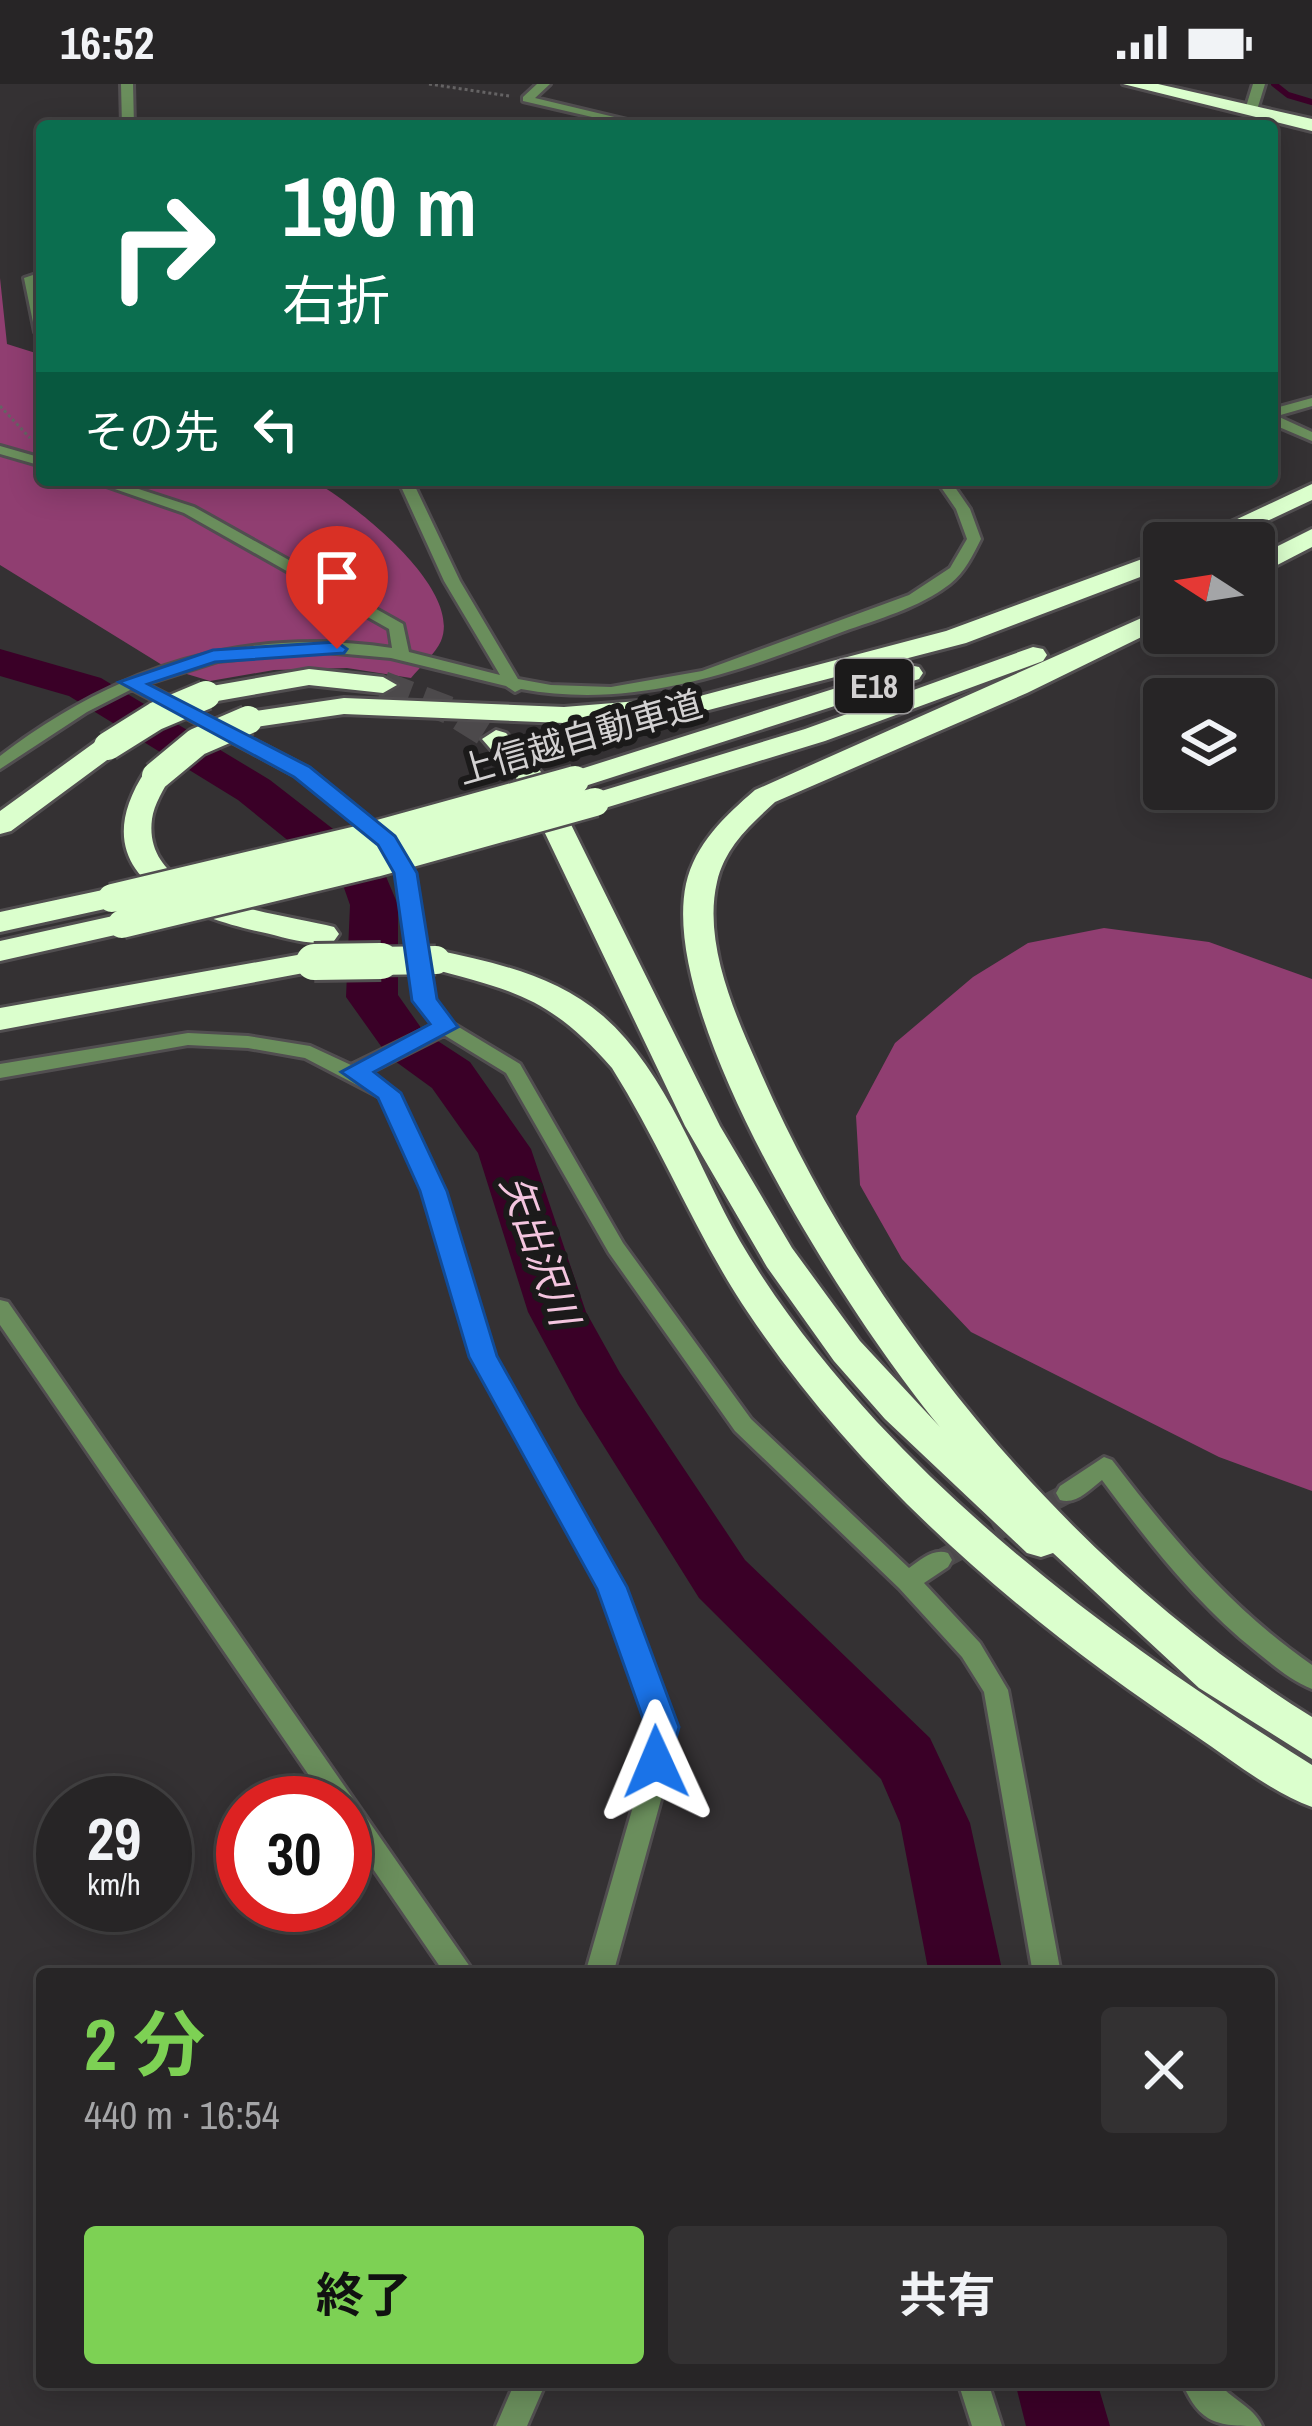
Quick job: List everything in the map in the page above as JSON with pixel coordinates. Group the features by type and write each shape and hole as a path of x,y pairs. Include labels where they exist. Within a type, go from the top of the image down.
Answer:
{"highway":[{"path":"1133,84 1312,125"},
{"path":"1249,522 1312,496"},
{"path":"1262,522 1312,496"},
{"path":"1275,551 1312,534"},
{"path":"1275,556 1312,534"},
{"path":"319,948 223,912 162,882 145,864 136,843 135,820 143,795 156,776 197,742 248,720 344,706 564,715 701,704 956,637 1143,567"},
{"name":"上信越自動車道","path":"0,922 117,911 375,863 896,678 1143,578"},
{"name":"上信越自動車道","path":"585,791 878,713 1143,608"},
{"path":"1143,626 765,796 738,817 704,865 697,891 698,922 705,963 746,1083 814,1220 863,1296 986,1452 1129,1600 1217,1678"},
{"path":"0,825 108,746 156,716 206,695 310,677 383,685"},
{"path":"496,739 535,782 738,1192 824,1322 946,1457 1112,1601 1312,1740"},
{"name":"上信越自動車道","path":"0,951 117,911"},
{"path":"0,1019 319,948 436,954 505,973 575,1007 626,1060 690,1185 773,1322 883,1454 1029,1590 1103,1649 1312,1788"}],"street":[{"path":"127,84 128,120"},
{"path":"527,99 544,84"},
{"path":"1251,110 1258,84"},
{"path":"527,99 620,120"},
{"path":"36,277 30,278 36,305"},
{"path":"1278,416 1312,402"},
{"path":"1278,420 1312,437"},
{"path":"0,450 36,460"},
{"path":"115,486 189,510 397,627 402,658"},
{"path":"408,486 452,580 514,687"},
{"path":"0,764 41,730 80,707 122,686 213,656 366,649 514,687 581,693 646,690 710,674 903,604 954,572 974,539 963,509 947,486"},
{"path":"122,686 302,772 387,841 406,873 424,1001 437,1030 513,1069 616,1249 743,1426 907,1581 971,1650 996,1690 1046,1968"},
{"path":"361,1068 437,1030"},
{"path":"0,1071 188,1039 248,1042 310,1052 361,1068 388,1093 434,1191 483,1357 612,1587 662,1727 649,1796 601,1968"},
{"path":"0,1308 324,1776"},
{"path":"1068,1493 1104,1466 1182,1570 1255,1642 1312,1678"},
{"path":"907,1581 940,1560"},
{"path":"372,1845 457,1968"},
{"path":"511,2426 528,2388"},
{"path":"975,2388 987,2426"},
{"path":"1202,2388 1217,2406 1246,2426"}],"path":[{"path":"429,84 527,99"},
{"path":"0,406 33,441 36,460"}],"shaded area":[{"path":"0,278 7,344 36,353 36,486 321,486 377,527 421,573 443,620 441,641 411,678 347,668 274,670 210,681 167,668 0,565"},
{"path":"1104,928 1209,942 1312,979 1312,1491 1219,1457 971,1332 902,1259 860,1185 856,1116 895,1043 973,977 1028,943"}],"waterway":[{"path":"1274,84 1288,95 1312,102"},
{"name":"矢出沢川","path":"0,662 85,687 254,790 365,878 374,905 372,997 406,1044 451,1075 504,1149 557,1312 599,1389 722,1579 906,1759 935,1823 965,1968"},
{"name":"矢出沢川","path":"1058,2388 1068,2426"}],"tunnel":[{"path":"383,685 451,711 496,739"},
{"path":"940,1560 1068,1493"}],"route":[{"path":"337,649 213,656 130,682 302,772 387,841 406,873 424,1001 445,1027 354,1072 388,1093 434,1191 483,1357 612,1587 662,1727 656,1762"}]}
